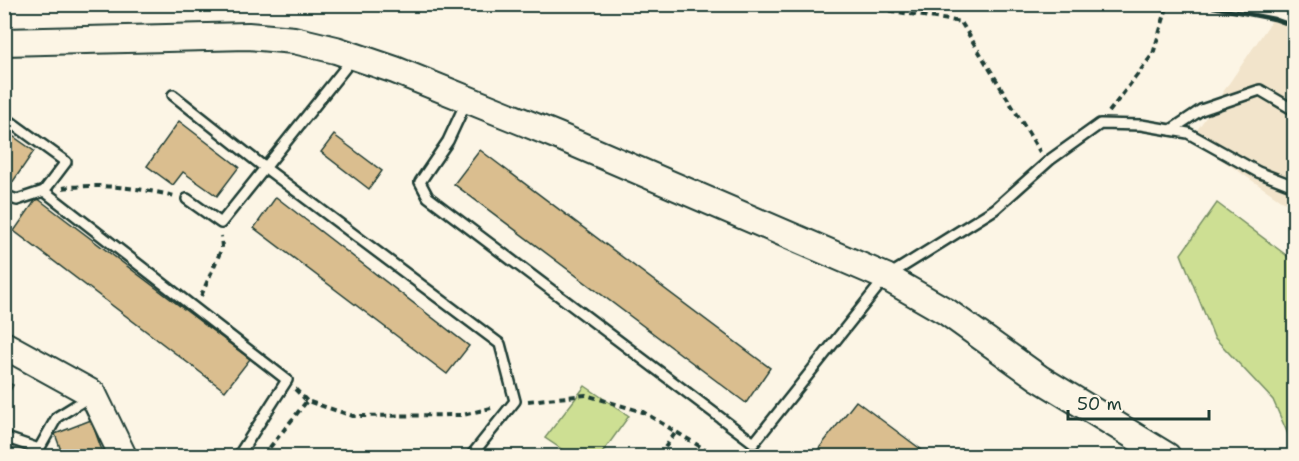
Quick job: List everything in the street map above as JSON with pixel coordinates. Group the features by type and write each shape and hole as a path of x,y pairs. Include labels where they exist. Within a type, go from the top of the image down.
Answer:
{"street":[{"path":"4,42 248,36 294,40 354,56 467,99 886,277 947,312 1040,378 1167,456"},
{"path":"4,345 93,394 123,456"}],"lane":[{"path":"187,199 221,223 354,56"},
{"path":"1171,130 1201,110 1260,90 1294,110"},
{"path":"173,95 264,167 500,344 515,401 471,456"},
{"path":"467,99 448,141 420,182 428,197 754,443 886,277 995,209 1046,163 1100,124 1141,125 1188,133 1258,172 1294,186"},
{"path":"4,117 66,162 44,191 17,201 4,195"},
{"path":"44,191 287,380 238,456"},
{"path":"4,437 41,453 57,417 93,394"}],"path":[{"path":"848,4 961,22 1046,163"},
{"path":"1100,124 1154,54 1168,4"},
{"path":"44,191 81,185 153,191 187,199"},
{"path":"196,307 222,249 221,223"},
{"path":"659,456 676,432"},
{"path":"263,456 284,434"}],"shaded area":[{"path":"1275,16 1294,30 1294,209 1191,139"}],"green space":[{"path":"1217,203 1294,261 1294,448 1273,400 1214,337 1181,254"},
{"path":"585,386 629,416 600,456 572,456 545,438"}],"building":[{"path":"179,121 239,167 217,196 183,172 173,185 147,166"},
{"path":"4,130 34,151 12,183 4,178"},
{"path":"334,135 382,171 369,189 321,152"},
{"path":"480,150 770,368 746,403 454,184"},
{"path":"276,197 469,346 447,374 254,228"},
{"path":"37,198 250,359 225,391 14,231"},
{"path":"4,381 13,385 4,401"},
{"path":"856,401 930,456 813,456"},
{"path":"91,420 104,456 63,456 55,434"}],"railway":[{"path":"1198,4 1274,19 1294,26"}]}
